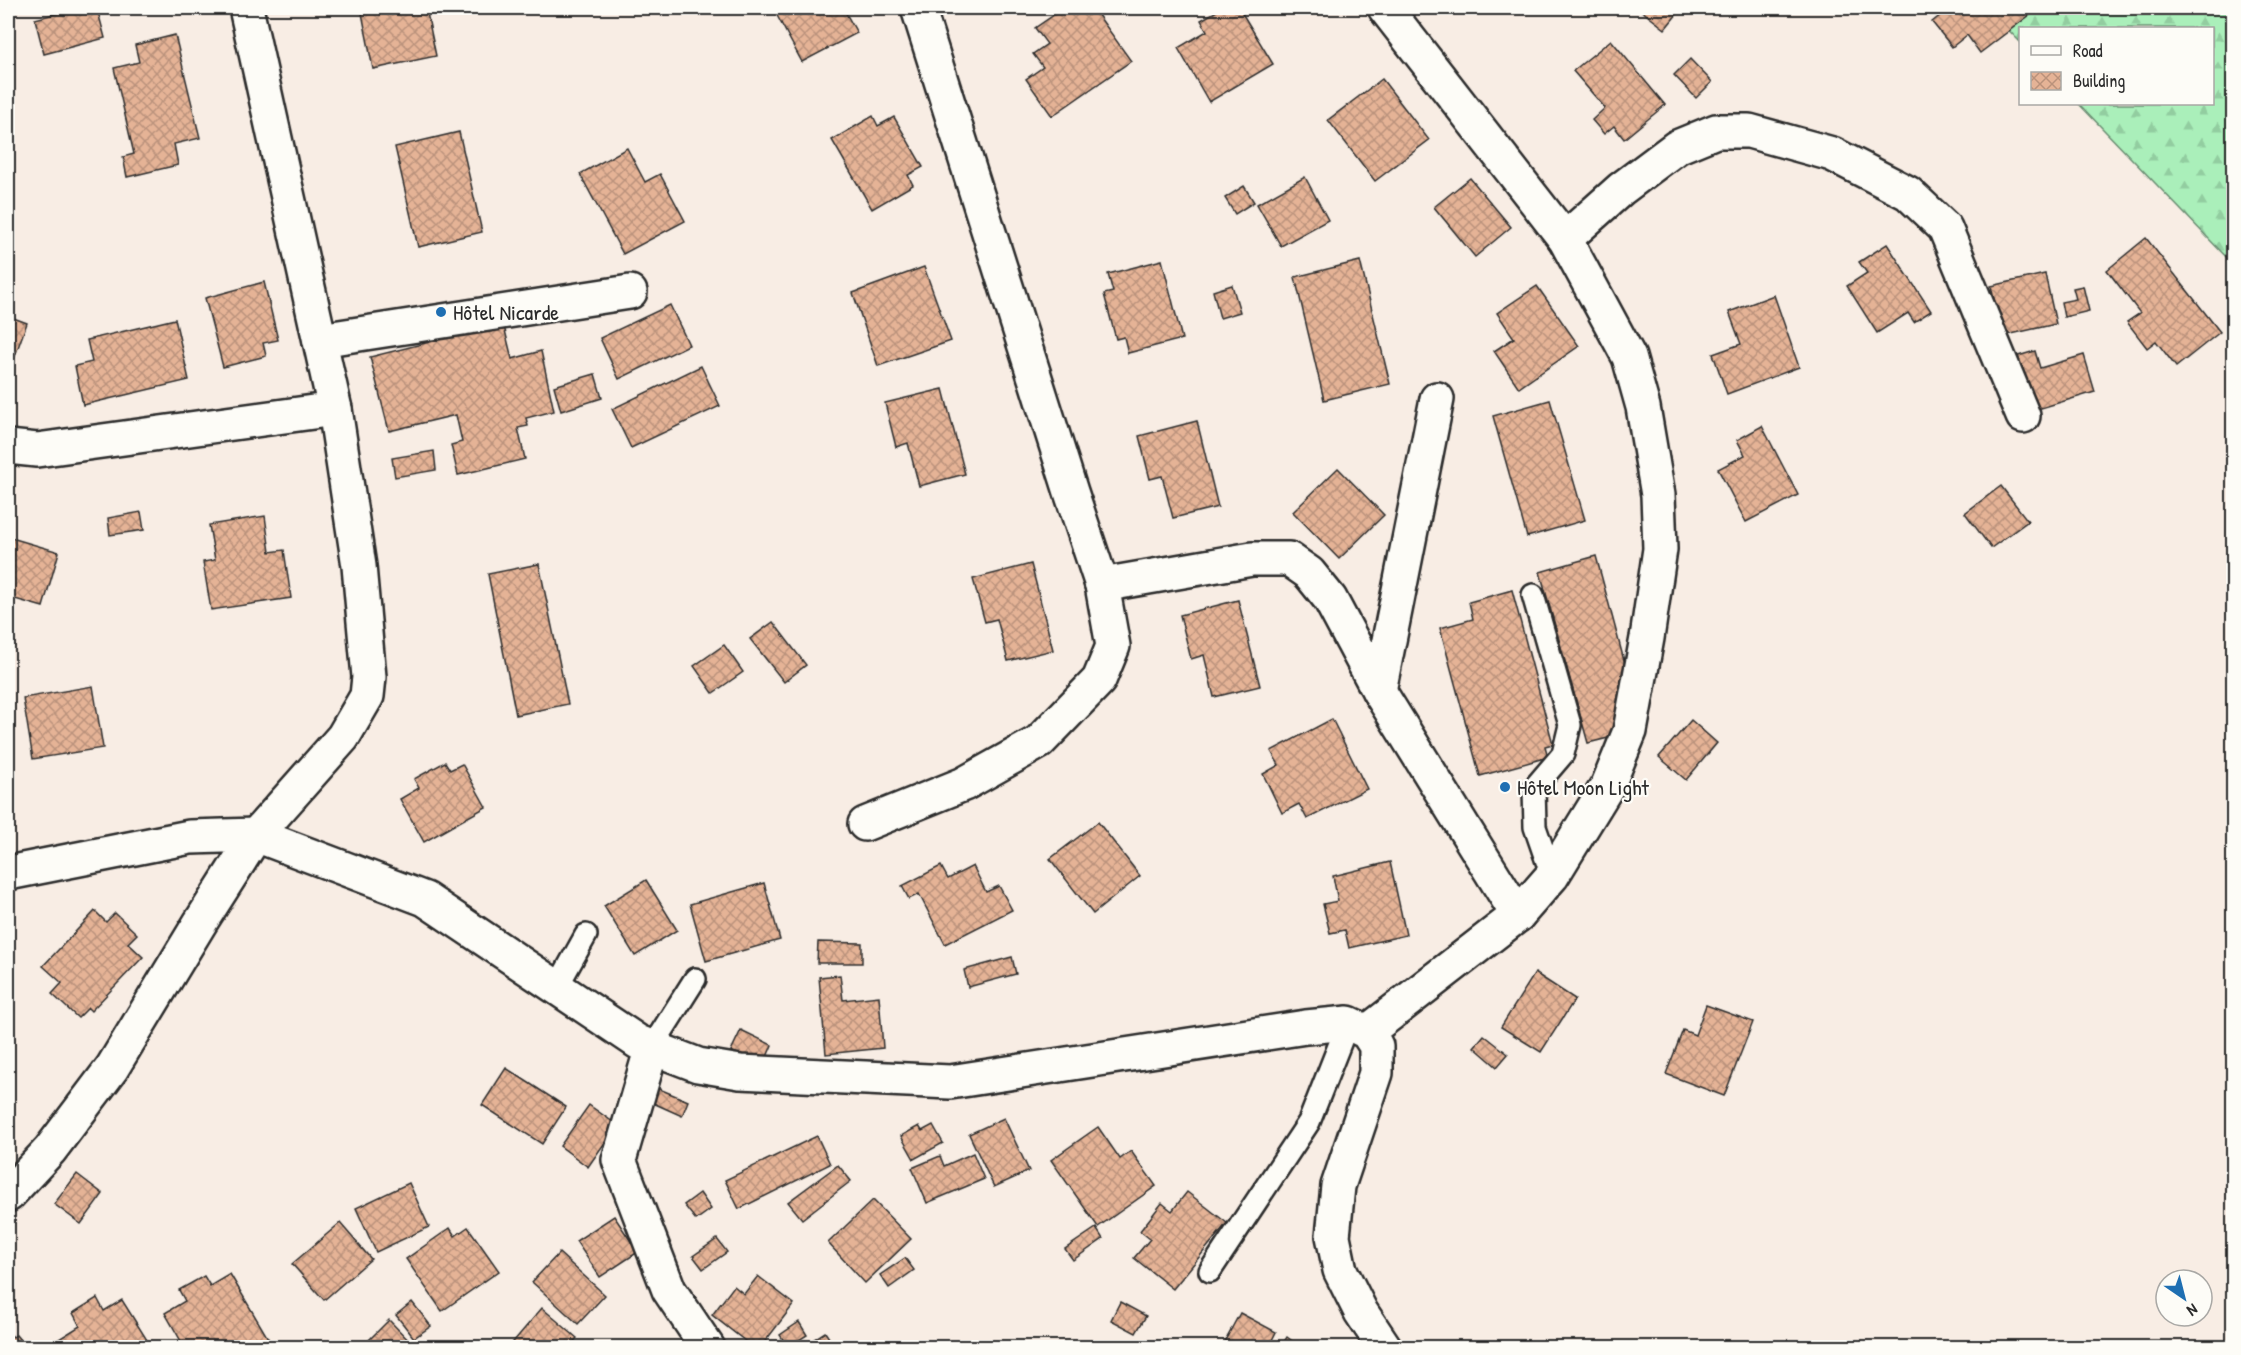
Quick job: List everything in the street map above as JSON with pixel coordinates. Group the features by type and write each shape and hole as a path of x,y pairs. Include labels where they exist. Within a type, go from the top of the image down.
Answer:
{"street":[{"path":"8,1195 50,1150 112,1068 256,836 343,737 367,696 369,677 359,566 335,409 246,8"},
{"path":"865,824 964,783 1039,742 1099,680 1113,646 1102,585 918,8"},
{"path":"8,873 190,837 256,836 425,899 638,1042 698,1065 740,1072 950,1082 1315,1026 1357,1027 1518,915 1552,876 1608,785 1630,731 1660,549 1658,495 1643,407 1629,357 1565,239 1385,8"},
{"path":"1565,239 1621,189 1677,147 1716,131 1749,131 1832,154 1908,193 1945,228 2023,416"},
{"path":"320,340 630,292"},
{"path":"1380,691 1437,399"},
{"path":"8,447 37,450 335,409"},
{"path":"1102,585 1252,560 1289,559 1309,573 1330,599 1380,691 1518,915"},
{"path":"1357,1027 1376,1046 1376,1073 1338,1185 1333,1236 1340,1270 1361,1312 1385,1347"},
{"path":"652,1047 619,1160 669,1290 708,1347"}],"lane":[{"path":"1533,595 1570,725 1563,754 1533,788 1535,827 1552,876"},
{"path":"557,987 586,934"},
{"path":"652,1047 695,979"},
{"path":"1210,1271 1309,1122 1357,1027"}],"green space":[{"path":"1987,8 2233,8 2233,264 2080,105 2214,105 2214,27 2019,27 2019,41"}],"building":[{"path":"78,8 97,8 105,38 44,54 35,19"},
{"path":"361,8 426,8 436,56 373,69"},
{"path":"773,8 843,8 857,33 802,62"},
{"path":"1064,8 1093,8 1131,61 1052,116 1026,79 1043,67 1033,54 1047,44 1035,28"},
{"path":"1222,8 1239,8 1273,64 1209,102 1178,48 1207,31 1201,20"},
{"path":"1638,8 1682,8 1665,29"},
{"path":"1945,8 2039,8 1980,53 1967,35 1952,47 1932,22 1947,10"},
{"path":"175,35 200,138 174,144 178,165 127,177 123,157 134,154 114,68 139,62 135,45"},
{"path":"1611,40 1665,105 1624,139 1614,126 1604,134 1592,120 1605,108 1573,71"},
{"path":"1690,59 1712,82 1696,98 1674,75"},
{"path":"1382,79 1429,140 1375,181 1328,120"},
{"path":"873,116 878,126 894,117 923,167 908,175 913,185 872,209 832,140"},
{"path":"459,132 482,232 418,247 395,147"},
{"path":"627,148 645,182 660,174 685,221 623,254 580,174"},
{"path":"1305,177 1328,220 1281,246 1257,204"},
{"path":"1470,178 1511,227 1475,257 1434,207"},
{"path":"1244,186 1254,202 1235,214 1225,198"},
{"path":"2146,238 2220,332 2176,367 2156,341 2147,348 2127,322 2140,313 2107,270"},
{"path":"1887,244 1931,311 1914,322 1908,313 1877,333 1847,286 1867,273 1859,262"},
{"path":"1162,260 1182,339 1128,353 1124,337 1116,339 1104,294 1113,292 1108,274"},
{"path":"1360,261 1390,384 1324,400 1295,277"},
{"path":"924,267 951,341 878,366 853,293"},
{"path":"2045,274 2056,324 2002,336 1991,286"},
{"path":"264,282 278,340 263,343 266,356 223,367 205,298"},
{"path":"1232,285 1240,312 1220,318 1213,291"},
{"path":"1537,286 1579,346 1519,388 1494,351 1514,338 1497,313"},
{"path":"2083,286 2089,311 2064,317 2061,302 2076,299 2073,288"},
{"path":"1774,295 1799,367 1727,394 1713,354 1741,344 1729,312"},
{"path":"670,305 689,345 619,379 600,338"},
{"path":"8,316 27,323 8,375"},
{"path":"502,318 512,359 541,351 554,411 526,418 528,426 518,428 525,459 458,475 451,445 462,442 456,415 389,431 370,357 438,340 436,334"},
{"path":"175,319 189,380 83,405 75,366 92,362 87,340"},
{"path":"2035,351 2040,368 2084,355 2095,392 2034,410 2018,356"},
{"path":"701,366 720,406 631,448 612,409"},
{"path":"595,374 602,398 561,411 554,386"},
{"path":"943,389 965,474 919,486 908,443 896,447 885,403"},
{"path":"1550,400 1585,520 1527,537 1493,416"},
{"path":"1197,421 1218,507 1173,518 1162,476 1150,479 1139,436"},
{"path":"1762,426 1798,495 1746,522 1718,469 1745,455 1737,440"},
{"path":"434,451 436,470 395,477 392,458"},
{"path":"1338,468 1384,515 1339,559 1293,512"},
{"path":"2001,486 2028,521 1991,548 1965,513"},
{"path":"141,512 144,530 110,535 108,518"},
{"path":"265,516 270,552 284,550 291,598 211,610 203,562 215,560 209,525"},
{"path":"8,537 59,552 43,607 8,597"},
{"path":"1596,556 1630,683 1622,711 1608,738 1588,743 1540,572"},
{"path":"539,564 568,704 516,715 488,574"},
{"path":"1031,564 1053,650 1008,661 997,619 985,622 973,579"},
{"path":"1512,590 1553,744 1545,746 1548,757 1480,776 1440,628 1473,619 1469,602"},
{"path":"1238,600 1260,686 1214,697 1204,655 1191,659 1180,615"},
{"path":"773,622 806,665 784,682 750,639"},
{"path":"724,645 743,672 713,693 694,666"},
{"path":"93,686 103,748 33,759 23,698"},
{"path":"1332,719 1367,789 1307,819 1299,804 1282,813 1263,774 1279,765 1271,751"},
{"path":"1691,720 1717,743 1686,780 1659,757"},
{"path":"445,762 450,770 462,764 486,807 424,842 400,799 419,788 414,779"},
{"path":"1098,822 1140,876 1093,914 1050,859"},
{"path":"1390,862 1406,935 1349,948 1345,930 1330,933 1323,904 1338,901 1333,876"},
{"path":"941,866 948,879 973,866 986,892 999,886 1012,910 945,944 919,894 909,899 902,886"},
{"path":"646,880 677,930 635,956 604,906"},
{"path":"764,883 780,940 706,961 690,904"},
{"path":"95,911 106,922 115,913 137,934 128,943 143,957 91,1011 88,1008 78,1018 52,994 62,983 43,966"},
{"path":"818,942 862,943 862,963 817,963"},
{"path":"1012,957 1016,974 968,987 964,970"},
{"path":"1535,973 1575,999 1541,1052 1501,1027"},
{"path":"840,975 843,1000 879,996 883,1048 826,1054 819,977"},
{"path":"1706,1005 1753,1022 1724,1096 1666,1074 1683,1030 1695,1035"},
{"path":"741,1030 772,1045 763,1066 731,1051"},
{"path":"1484,1035 1508,1054 1497,1067 1474,1047"},
{"path":"506,1068 566,1107 542,1144 482,1105"},
{"path":"657,1088 688,1101 682,1116 651,1102"},
{"path":"589,1105 617,1125 588,1167 560,1146"},
{"path":"1004,1118 1029,1171 994,1187 969,1134"},
{"path":"933,1125 943,1143 914,1159 901,1136 919,1126 922,1131"},
{"path":"1098,1127 1120,1159 1131,1151 1156,1186 1098,1227 1051,1160"},
{"path":"817,1136 830,1164 739,1209 725,1180"},
{"path":"973,1153 984,1179 927,1203 912,1168 940,1156 944,1166"},
{"path":"838,1165 851,1181 802,1219 788,1202"},
{"path":"77,1174 103,1194 81,1224 54,1204"},
{"path":"409,1183 429,1227 376,1252 356,1208"},
{"path":"1187,1192 1227,1223 1173,1289 1134,1258 1150,1239 1140,1231 1162,1203 1172,1211"},
{"path":"700,1193 711,1209 696,1220 684,1205"},
{"path":"873,1200 911,1239 865,1283 828,1243"},
{"path":"614,1216 638,1252 600,1277 576,1241"},
{"path":"340,1223 371,1259 324,1300 292,1264"},
{"path":"468,1227 499,1271 442,1311 406,1259 450,1228 455,1236"},
{"path":"1096,1228 1103,1239 1073,1260 1065,1249"},
{"path":"717,1239 727,1252 703,1269 693,1256"},
{"path":"559,1253 605,1295 578,1324 532,1282"},
{"path":"905,1258 914,1270 889,1288 880,1275"},
{"path":"230,1274 272,1345 267,1348 185,1348 165,1313 185,1301 179,1290 204,1276 210,1286"},
{"path":"758,1276 794,1304 760,1348 754,1348 712,1315 734,1286 744,1294"},
{"path":"97,1298 104,1311 122,1300 147,1340 136,1348 64,1348 59,1339 80,1326 73,1313"},
{"path":"412,1302 431,1326 414,1338 396,1315"},
{"path":"1120,1302 1146,1316 1136,1333 1111,1320"},
{"path":"542,1308 577,1338 568,1348 508,1348"},
{"path":"1240,1313 1276,1332 1268,1348 1221,1348"},
{"path":"389,1320 416,1348 361,1348"},
{"path":"799,1322 807,1335 788,1347 780,1335"},
{"path":"825,1332 833,1344 827,1348 811,1348 808,1343"},
{"path":"9,1333 13,1337 16,1335 27,1348 8,1348"},
{"path":"1287,1337 1299,1346 1280,1348"}],"place":[{"name":"Hôtel Nicarde","path":"441,312"},
{"name":"Hôtel Moon Light","path":"1505,787"}]}
